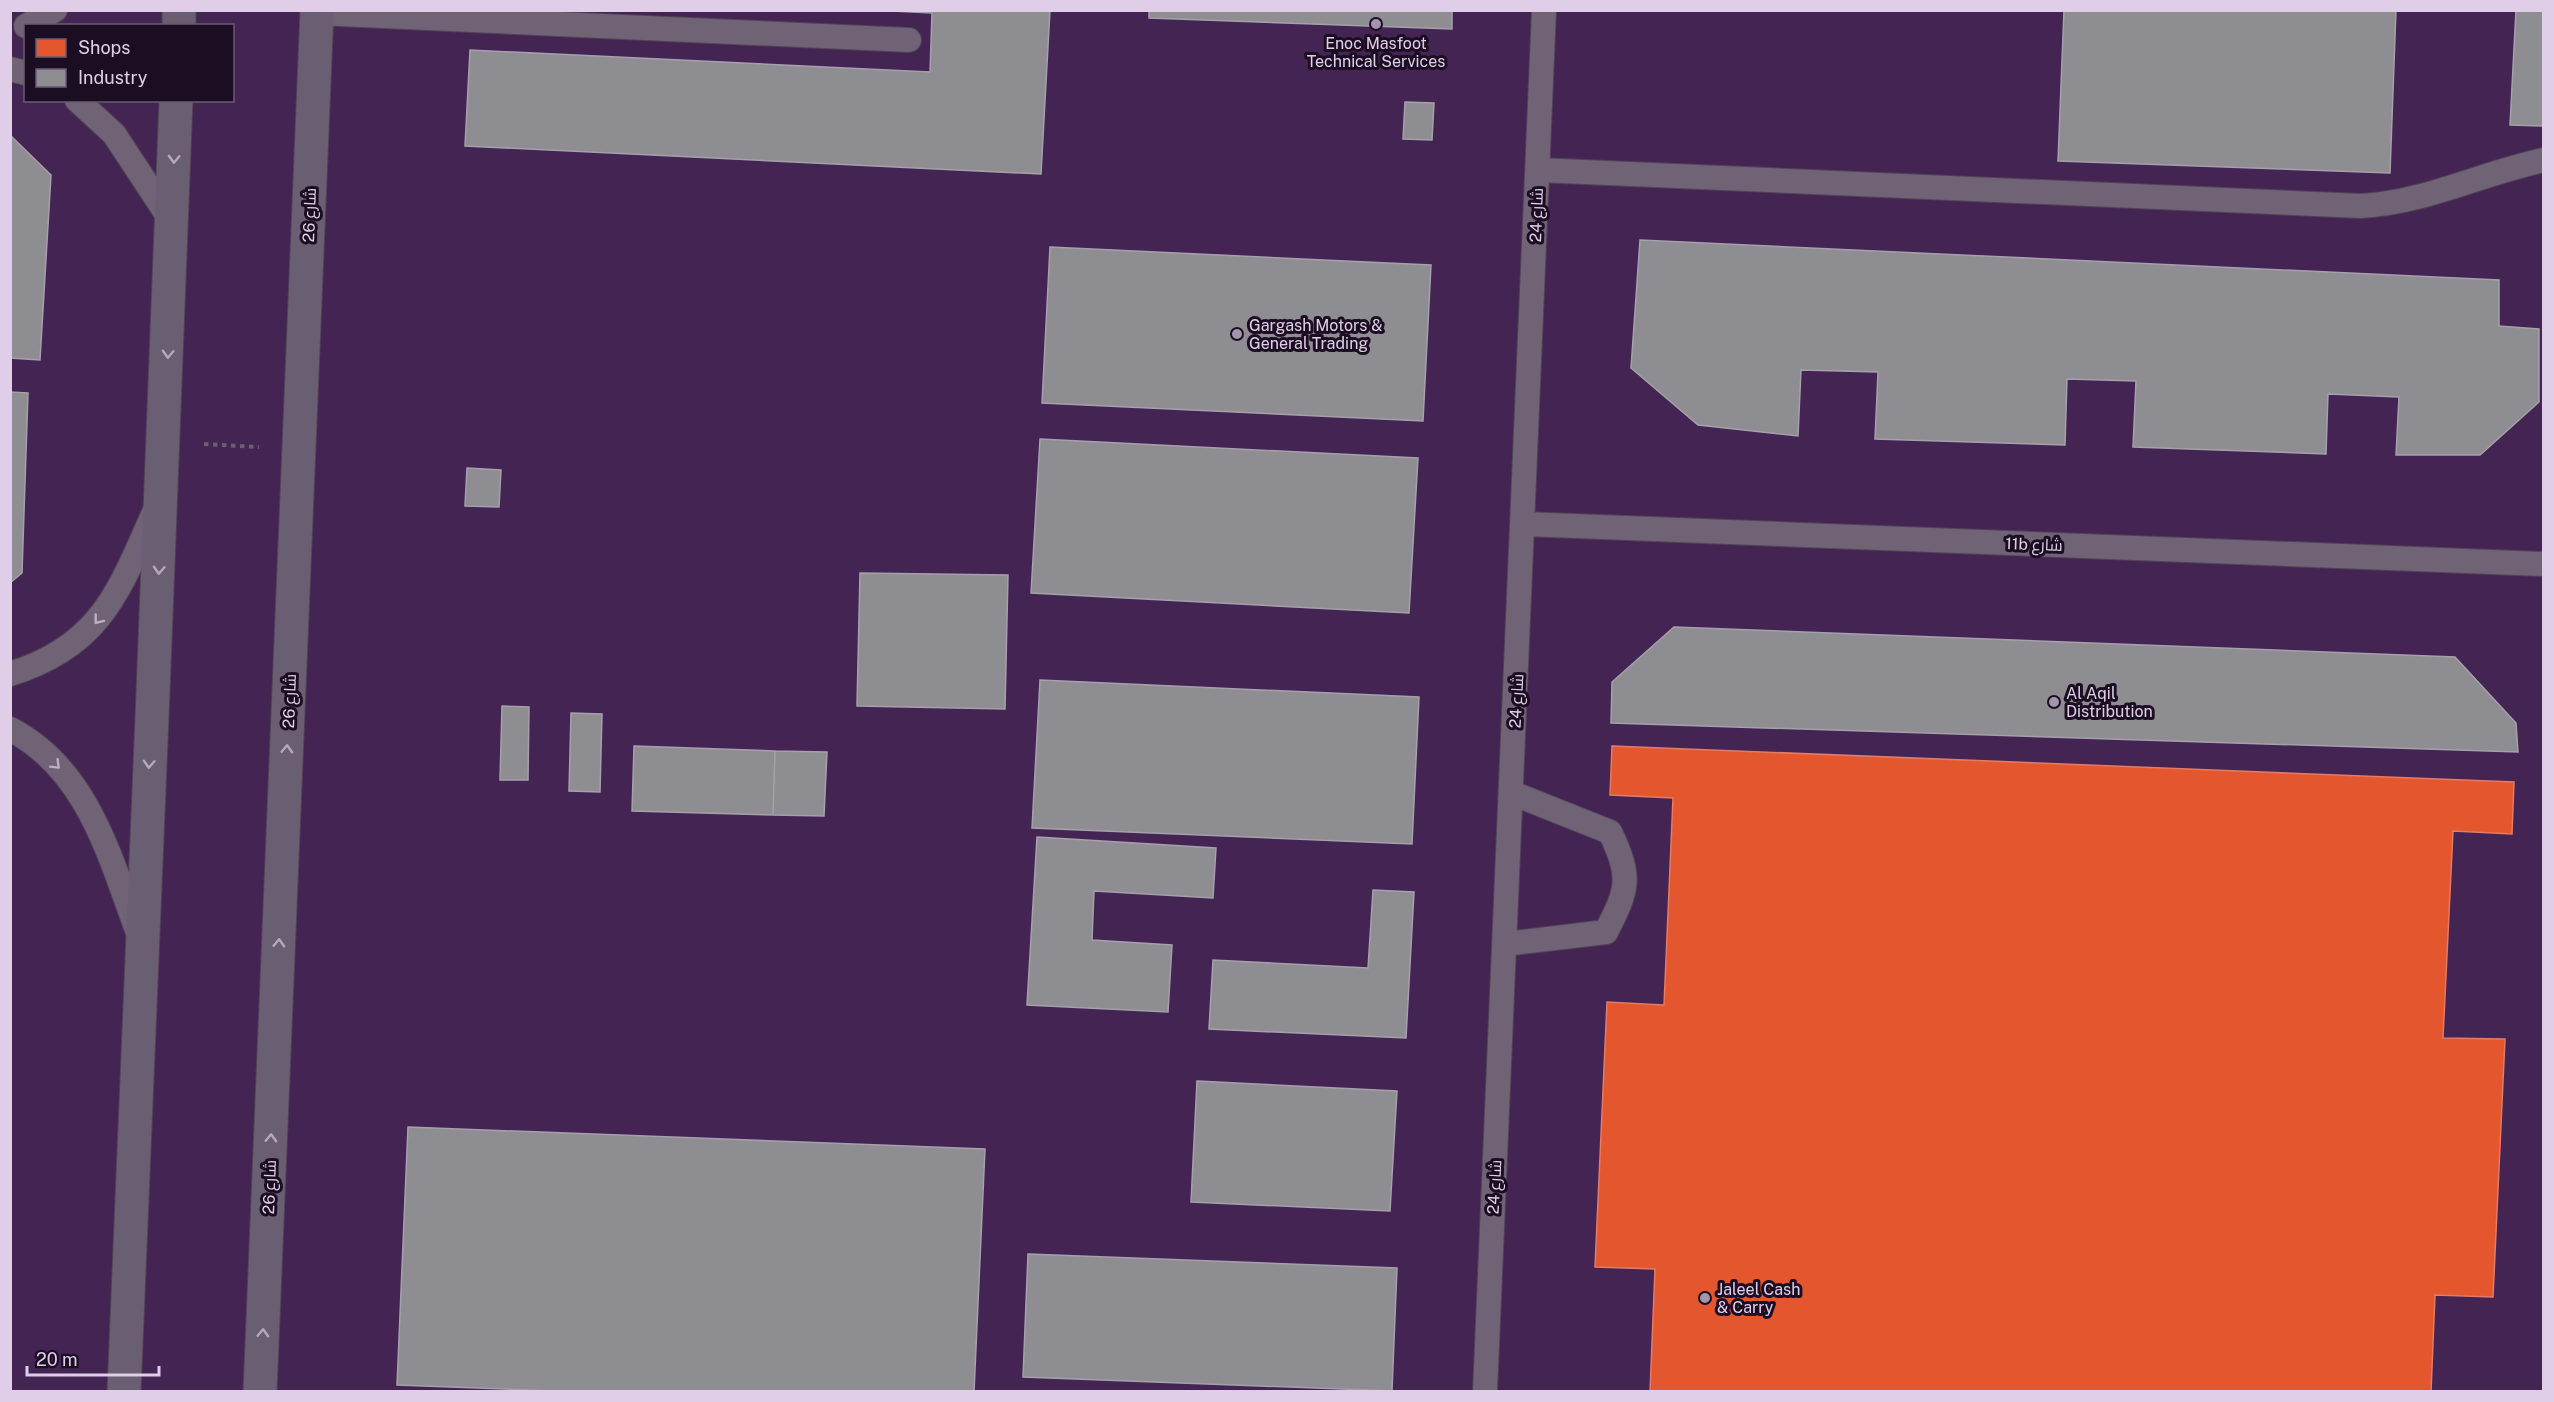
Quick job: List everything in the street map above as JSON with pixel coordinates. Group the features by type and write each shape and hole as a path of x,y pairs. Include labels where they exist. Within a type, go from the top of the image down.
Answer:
{"main road":[{"name":"شارع 26","path":"260,1392 317,12"},
{"path":"124,1392 141,940 163,493 176,102"}],"lane":[{"path":"30,24 55,10"},
{"name":"شارع 24","path":"1485,1392 1524,524 1544,10"},
{"path":"317,12 909,39"},
{"path":"79,102 114,134 172,222"},
{"path":"1538,170 2361,206 2407,201 2488,174 2544,160"},
{"path":"10,675 38,666 66,650 91,629 111,603 163,493"},
{"name":"11b شارع","path":"1524,524 2544,564"},
{"path":"10,729 42,750 81,795 96,821 141,940"},
{"path":"1505,944 1606,932 1624,897 1623,861 1610,832 1512,793"}],"path":[{"path":"165,442 299,448"}],"shaded area":[{"path":"10,11 2543,11 2543,1391 11,1391"}],"building: Shops":[{"path":"1612,746 2514,782 2512,834 2453,831 2443,1038 2505,1039 2493,1297 2435,1295 2431,1392 1650,1392 1655,1269 1595,1267 1607,1002 1664,1005 1673,798 1610,795"}],"building: Industry":[{"path":"871,10 1050,10 1041,174 465,146 470,50 930,72 932,13"},
{"name":"Enoc Masfoot Technical Services","path":"1149,10 1452,10 1452,29 1149,18"},
{"path":"2064,10 2396,10 2390,173 2058,161"},
{"path":"2516,10 2544,10 2544,126 2510,125"},
{"path":"1405,102 1434,103 1432,140 1403,139"},
{"path":"10,135 51,175 40,360 10,358"},
{"path":"1640,240 2499,280 2499,326 2539,329 2539,402 2480,455 2396,455 2399,397 2328,394 2326,454 2133,447 2136,381 2067,379 2065,445 1875,439 1878,372 1801,370 1798,436 1698,425 1631,368"},
{"name":"Gargash Motors & General Trading","path":"1050,247 1431,265 1423,421 1042,403"},
{"path":"10,392 28,393 22,573 10,583"},
{"path":"1040,439 1418,458 1409,613 1031,593"},
{"path":"467,468 501,470 499,507 465,506"},
{"path":"860,573 1008,575 1005,709 857,706"},
{"name":"Al Aqil Distribution","path":"1674,627 2455,657 2516,723 2518,752 1611,723 1612,682"},
{"path":"1040,680 1419,697 1412,844 1032,828"},
{"path":"502,706 529,707 528,780 500,780"},
{"path":"571,713 602,714 600,792 569,791"},
{"path":"634,746 775,751 773,815 632,811"},
{"path":"775,751 827,752 824,816 773,815"},
{"path":"1037,837 1216,848 1213,898 1094,891 1092,940 1172,945 1168,1012 1027,1005"},
{"path":"1373,890 1414,892 1406,1038 1209,1029 1213,960 1368,968"},
{"path":"1197,1081 1397,1091 1390,1211 1191,1202"},
{"path":"408,1127 985,1149 974,1392 580,1392 397,1385"},
{"path":"1028,1254 1397,1268 1392,1391 1023,1377"}],"place":[{"name":"Enoc Masfoot Technical Services","path":"1376,24"},
{"name":"Gargash Motors & General Trading","path":"1237,334"},
{"name":"Al Aqil Distribution","path":"2054,702"},
{"name":"Jaleel Cash & Carry","path":"1705,1298"}]}
